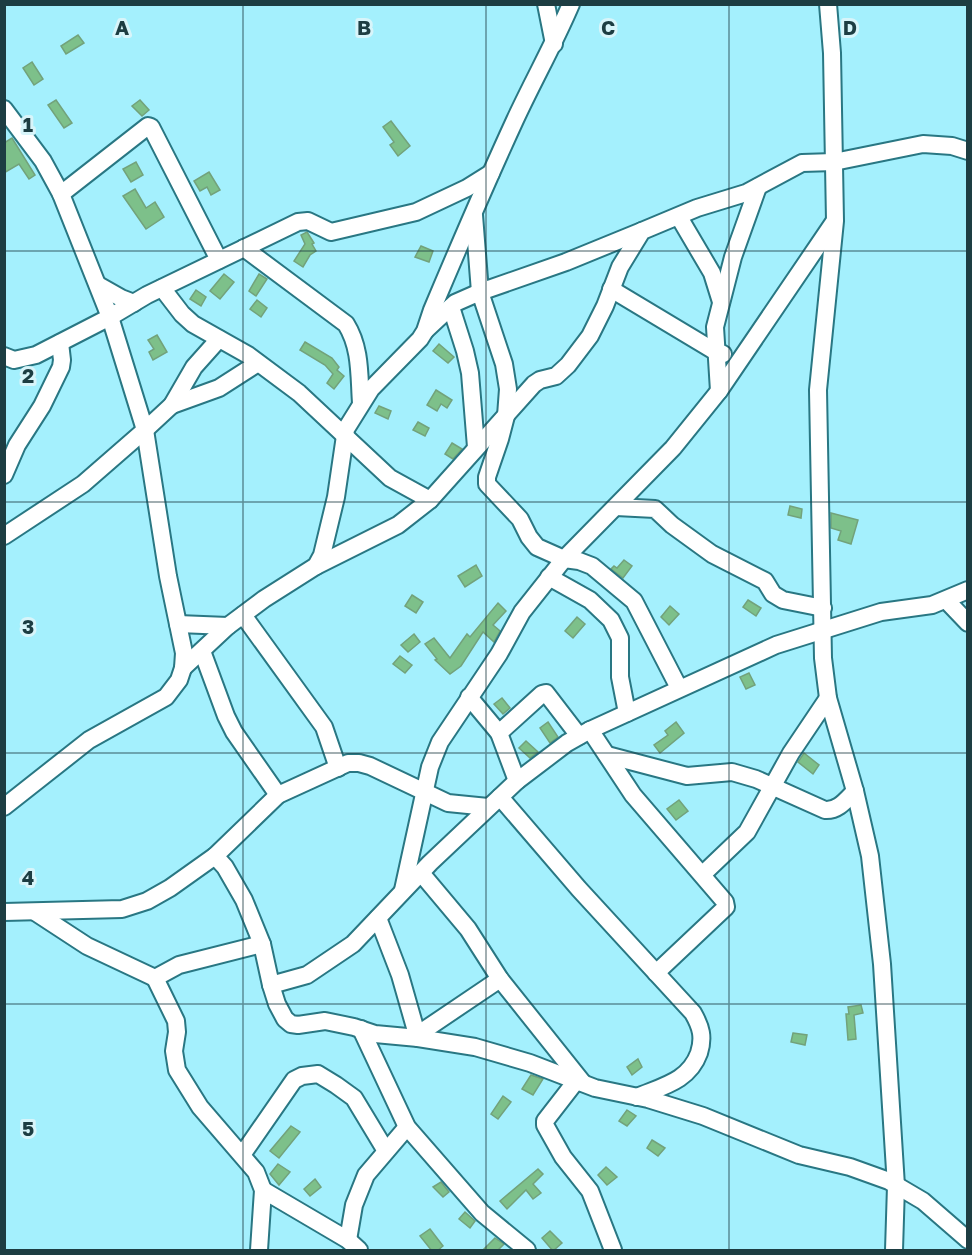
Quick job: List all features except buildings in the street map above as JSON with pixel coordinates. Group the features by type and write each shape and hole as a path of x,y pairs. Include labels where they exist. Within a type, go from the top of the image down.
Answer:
{"street":[{"path":"546,4 554,44"},
{"path":"316,566 322,555 336,497 346,429 370,389 420,339 425,331 473,213 516,117 554,44 571,4"},
{"path":"828,4 832,52 835,221 818,390 823,658 828,698 855,791 870,856 882,964 896,1186 894,1251"},
{"path":"4,109 43,161 61,194 110,317 145,430 168,576 184,653 183,668 174,688 166,697 89,740 4,807"},
{"path":"61,194 148,126 151,127 219,260"},
{"path":"425,331 451,308 480,292 566,262 697,208 727,200 758,187 802,163 834,162 923,144 951,146 968,151"},
{"path":"4,356 14,360 36,356 162,288 298,222 308,221 331,232 416,212 467,188 491,173"},
{"path":"719,391 715,327 733,257 758,187"},
{"path":"473,213 480,292 504,364 508,389 506,416 487,477 488,484 520,519 528,537 537,547 564,559 592,566 634,601 679,688"},
{"path":"679,217 712,273 721,302"},
{"path":"403,891 430,767 440,742 499,654 522,612 564,559 673,448 719,391 835,221"},
{"path":"183,668 243,615 316,566 398,525 430,500 537,381 556,376 568,365 590,336 620,267 642,231"},
{"path":"244,248 346,324 353,335 358,354 361,403"},
{"path":"98,285 134,303"},
{"path":"162,288 182,314 193,324 258,363 298,393 344,438 390,478 430,500"},
{"path":"611,289 716,352 742,359"},
{"path":"451,308 470,373 476,447"},
{"path":"6,529 83,484 145,430 172,405 194,367 219,339"},
{"path":"4,475 17,445 42,406 61,367 60,343"},
{"path":"172,405 219,388 258,363"},
{"path":"616,507 655,509 672,525 712,554 765,581 773,594 783,600 823,608"},
{"path":"549,577 590,600 611,620 620,638 620,677 627,713"},
{"path":"271,985 307,975 353,944 403,891 494,802 542,760 584,733 776,645 881,612 932,605 968,590"},
{"path":"946,600 968,623"},
{"path":"243,615 324,727 338,768"},
{"path":"178,624 228,626"},
{"path":"202,651 230,724 278,795"},
{"path":"499,734 542,694 546,693 607,755 633,795 722,896 726,907 657,973"},
{"path":"469,697 499,734 517,781"},
{"path":"703,874 747,832 791,753 828,698"},
{"path":"607,755 687,776 732,772 756,779 831,810 838,808 855,791"},
{"path":"4,912 122,909 147,901 170,888 215,856 278,795 348,763 370,766 448,803 494,802 657,973 693,1013 700,1026 703,1041 694,1065 683,1077 637,1097"},
{"path":"215,856 225,867 244,900 262,944 277,1004 291,1024 325,1021 361,1029 375,1035 417,1036 475,1047 530,1063 595,1088 637,1097 703,1116 799,1155 850,1167 896,1186 923,1201 968,1240"},
{"path":"421,873 468,929 500,979 580,1082"},
{"path":"35,912 87,946 155,978 176,1021 174,1051 177,1070 200,1107 256,1172 263,1190 259,1251"},
{"path":"378,918 400,975 417,1036"},
{"path":"155,978 178,965 262,944"},
{"path":"417,1036 500,979"},
{"path":"361,1029 407,1127 482,1213 527,1251"},
{"path":"242,1155 294,1080 302,1076 318,1074 354,1098 386,1150"},
{"path":"580,1082 545,1121 545,1125 563,1157 590,1191 613,1251"},
{"path":"263,1190 353,1245 354,1205 366,1175 407,1127"}]}
